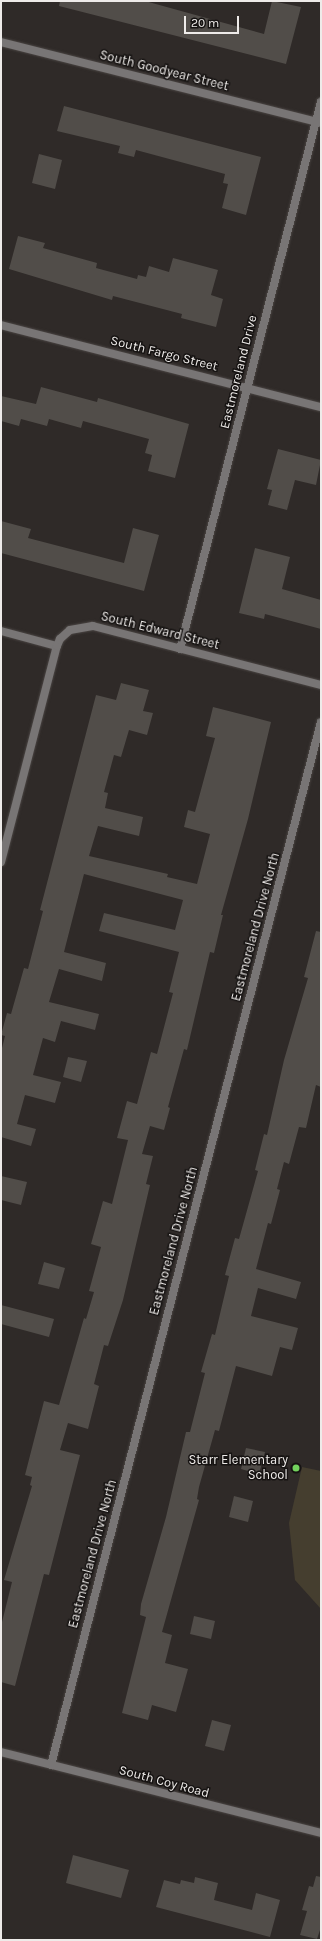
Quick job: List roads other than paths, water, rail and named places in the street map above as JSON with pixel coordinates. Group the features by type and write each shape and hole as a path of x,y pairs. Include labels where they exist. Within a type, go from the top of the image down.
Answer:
{"street":[{"name":"South Goodyear Street","path":"1,42 318,123"},
{"name":"Eastmoreland Drive","path":"180,649 247,388 318,123 321,102"},
{"name":"South Fargo Street","path":"1,325 321,407"},
{"name":"South Edward Street","path":"57,646 64,634 84,626 321,685"},
{"path":"1,632 57,646 1,862"},
{"name":"Eastmoreland Drive North","path":"51,1765 321,722"},
{"name":"South Coy Road","path":"1,1752 321,1834"}],"place":[{"name":"Starr Elementary School","path":"296,1468"}]}
